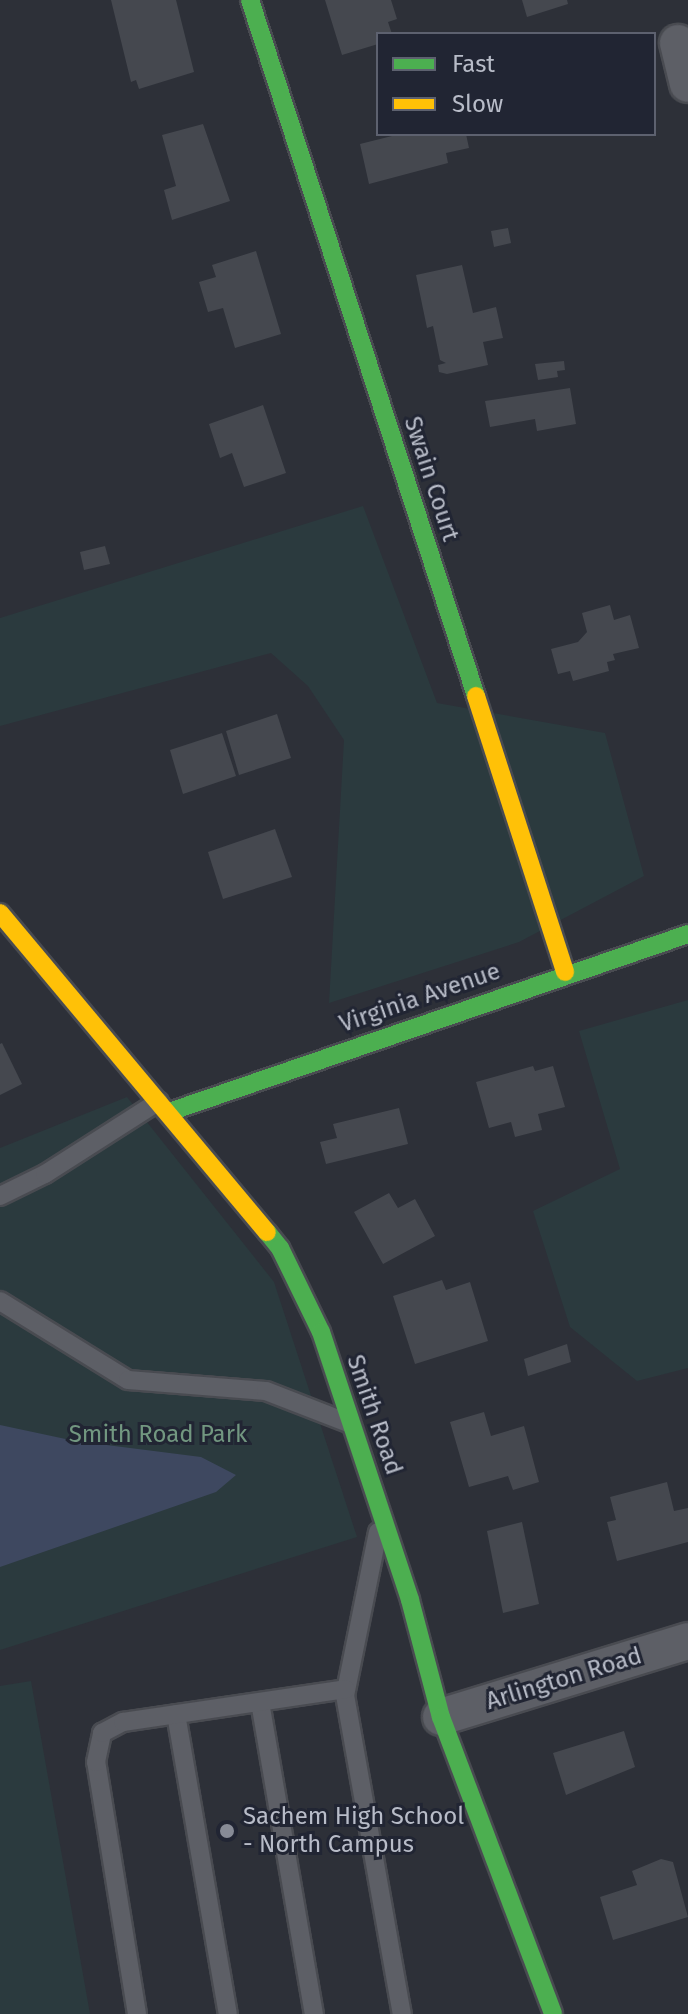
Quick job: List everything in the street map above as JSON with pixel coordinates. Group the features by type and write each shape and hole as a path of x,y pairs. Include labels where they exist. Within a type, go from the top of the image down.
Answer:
{"street":[{"name":"Swain Court","path":"250,0 565,972"},
{"path":"678,43 688,84"},
{"name":"Smith Road","path":"0,913 280,1248 321,1332 382,1514 441,1717 553,2014"},
{"name":"Virginia Avenue","path":"164,1106 688,934"},
{"name":"Arlington Road","path":"441,1717 688,1641"}],"lane":[{"path":"0,1196 164,1106"},
{"path":"0,1301 128,1380 266,1391 353,1425"},
{"path":"382,1514 346,1689 346,1716 402,2014"},
{"path":"137,2014 95,1748 102,1733 123,1722 346,1689"},
{"path":"260,1702 314,2014"},
{"path":"176,1714 228,2014"}],"green space":[{"path":"363,506 437,703 605,733 644,876 519,942 329,1003 344,740 308,686 271,653 0,726 0,618"},
{"path":"688,1000 688,1368 637,1381 570,1327 533,1211 620,1169 579,1031"},
{"name":"Smith Road Park","path":"127,1097 274,1282 357,1537 0,1650 0,1148"},
{"path":"31,1681 90,2014 0,2014 0,1686"}],"water":[{"path":"0,1425 75,1441 201,1457 236,1475 216,1492 0,1567"}],"building":[{"path":"111,0 176,0 194,72 139,89 136,80 131,82"},
{"path":"325,0 391,0 397,19 388,22 391,32 376,32 376,45 342,55"},
{"path":"522,0 567,0 568,4 527,17"},
{"path":"203,124 230,201 172,220 164,190 176,186 162,135"},
{"path":"392,136 466,136 469,148 446,153 448,163 369,184 360,144"},
{"path":"508,228 511,243 494,247 491,231"},
{"path":"256,251 281,334 235,348 223,308 208,312 199,282 216,277 212,265"},
{"path":"462,265 473,313 496,307 503,338 483,342 488,365 447,374 439,372 438,365 446,363 440,360 433,326 427,328 416,275"},
{"path":"564,361 565,370 557,371 558,377 538,380 535,364"},
{"path":"570,388 576,424 537,431 535,419 490,427 485,401"},
{"path":"263,405 286,473 244,487 232,453 220,458 209,424"},
{"path":"105,546 110,564 84,570 80,552"},
{"path":"610,605 614,620 630,615 639,648 613,654 615,660 607,662 609,671 573,681 570,671 558,674 551,649 578,642 587,632 582,613"},
{"path":"277,714 291,758 239,775 226,731"},
{"path":"222,733 236,776 183,794 170,750"},
{"path":"275,829 292,877 223,899 208,852"},
{"path":"0,1044 22,1084 0,1095"},
{"path":"533,1066 535,1071 553,1066 565,1107 538,1114 542,1130 515,1137 511,1122 489,1128 476,1082"},
{"path":"399,1108 408,1144 326,1164 320,1142 337,1138 333,1124"},
{"path":"389,1193 398,1208 415,1199 435,1236 383,1264 354,1212"},
{"path":"442,1280 446,1290 470,1282 488,1341 415,1364 393,1296"},
{"path":"567,1344 571,1362 528,1376 524,1359"},
{"path":"484,1412 491,1436 524,1426 539,1482 513,1490 508,1476 469,1487 450,1422"},
{"path":"667,1482 674,1511 688,1508 688,1542 617,1561 607,1522 616,1520 610,1497"},
{"path":"522,1522 539,1604 503,1613 487,1531"},
{"path":"624,1731 635,1767 566,1795 553,1753"},
{"path":"661,1859 673,1862 688,1917 613,1940 600,1897 637,1885 632,1871"}],"traffic: fast":[{"path":"250,0 476,696"},
{"path":"169,1112 688,934"},
{"path":"267,1232 280,1248 321,1332 410,1600 441,1717 553,2014"}],"traffic: slow":[{"path":"476,696 565,972"},
{"path":"0,913 267,1232"}],"place":[{"name":"Sachem High School - North Campus","path":"227,1831"}]}
